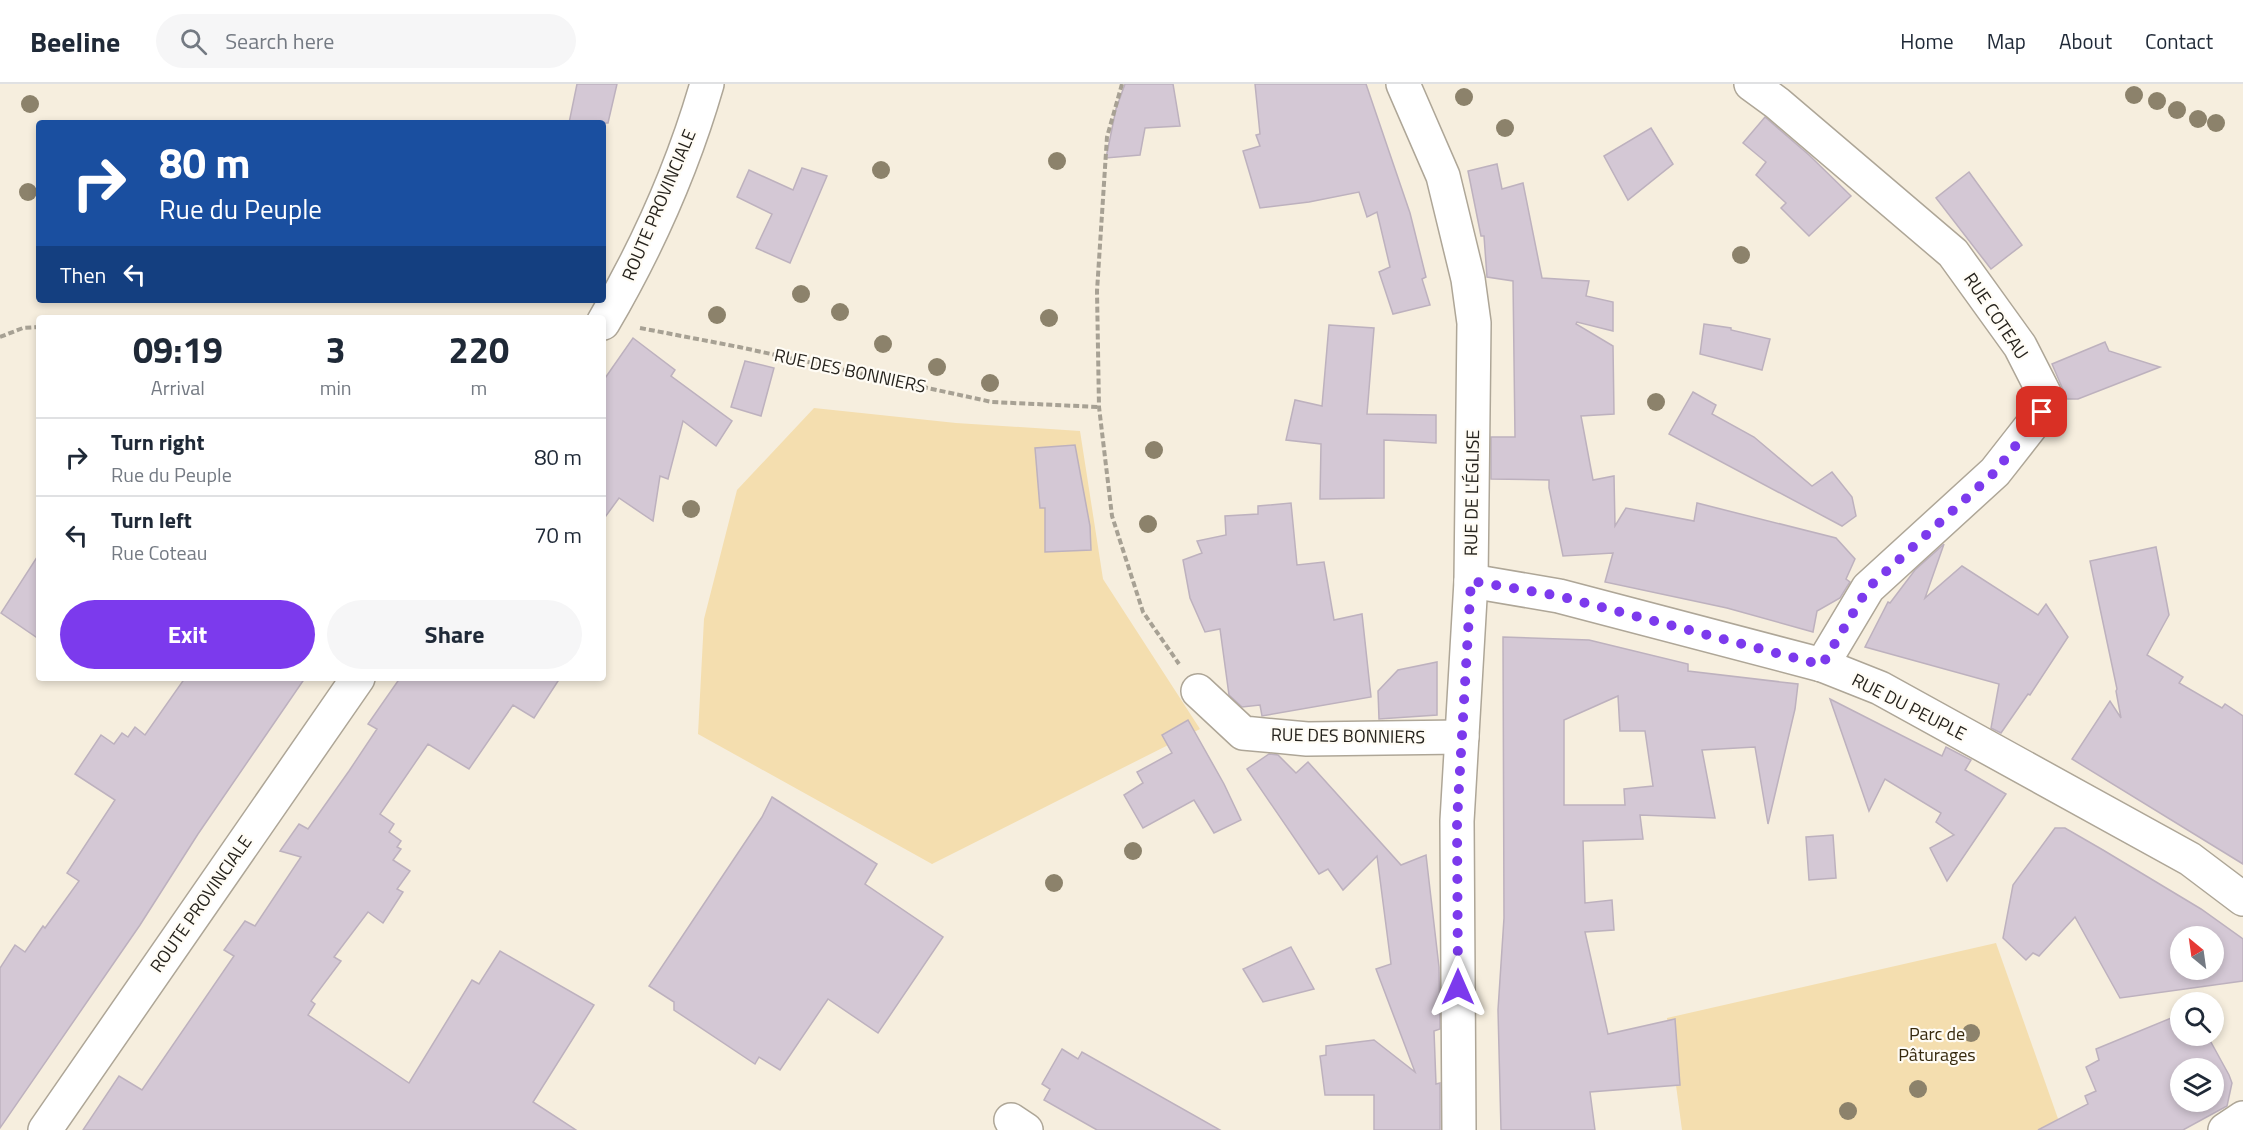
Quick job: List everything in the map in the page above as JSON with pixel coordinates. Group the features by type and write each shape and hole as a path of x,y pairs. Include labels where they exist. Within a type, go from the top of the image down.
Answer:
{"street":[{"name":"ROUTE PROVINCIALE","path":"606,318 637,262 664,200 707,84"},
{"name":"RUE DE L'ÉGLISE","path":"1403,84 1443,176 1468,279 1474,323 1471,581 1457,821 1459,1130"},
{"name":"RUE COTEAU","path":"1750,84 1777,103 1953,253 2020,346 2045,395 2042,412 1995,472 1868,588 1822,665"},
{"name":"RUE DU PEUPLE","path":"1471,581 1559,596 1822,665 1880,688 2190,859 2243,899"},
{"name":"ROUTE PROVINCIALE","path":"45,1130 356,681"},
{"name":"RUE DES BONNIERS","path":"1198,691 1243,733 1307,739 1462,737"},
{"path":"2225,1130 2243,1118"}],"path":[{"path":"1122,84 1107,136 1097,291 1099,407 1112,516 1143,612 1198,691"},
{"path":"0,337 23,328 36,327"},
{"name":"RUE DES BONNIERS","path":"638,328 992,402 1099,407"}],"green space":[{"path":"814,408 956,423 1080,431 1103,579 1200,729 932,864 698,734 704,619 737,490"},
{"name":"Parc de Pâturages","path":"1996,943 2062,1130 1682,1130 1667,1018"}],"building":[{"path":"577,84 617,84 608,123 606,120 570,120"},
{"path":"1125,84 1173,84 1180,126 1145,128 1140,155 1106,158 1116,109"},
{"path":"1255,84 1366,84 1410,213 1426,277 1422,279 1430,305 1393,314 1379,272 1390,267 1377,212 1367,217 1359,192 1309,202 1260,208 1243,151 1260,146 1256,135 1260,134"},
{"path":"1765,117 1851,196 1809,236 1781,208 1786,203 1756,175 1766,162 1743,143"},
{"path":"1651,128 1673,164 1628,200 1604,156"},
{"path":"1497,164 1502,189 1523,183 1542,278 1589,281 1586,296 1613,302 1613,331 1577,322 1576,324 1613,346 1614,414 1581,416 1593,480 1614,476 1615,526 1626,508 1694,521 1697,503 1836,538 1855,559 1846,579 1850,582 1840,598 1817,611 1813,632 1727,608 1605,582 1613,553 1563,556 1549,480 1491,479 1491,437 1515,437 1513,281 1487,277 1484,236 1481,236 1468,171"},
{"path":"802,168 827,176 790,263 756,248 772,214 737,197 749,170 793,190"},
{"path":"1969,172 2022,245 1991,269 1936,198"},
{"path":"1704,324 1731,328 1731,330 1770,339 1762,370 1700,354"},
{"path":"1329,325 1374,328 1367,414 1436,415 1436,443 1384,440 1384,498 1320,499 1321,444 1286,440 1295,400 1322,406"},
{"path":"633,338 675,370 671,376 732,421 716,446 683,421 668,479 660,476 653,521 619,498 606,516 606,377"},
{"path":"2105,342 2109,351 2160,367 2078,399 2067,399 2052,364"},
{"path":"745,361 774,368 761,416 731,407"},
{"path":"1693,392 1716,405 1712,414 1754,437 1812,486 1832,472 1852,497 1856,516 1842,526 1669,434"},
{"path":"1075,445 1090,526 1091,550 1045,552 1045,508 1040,508 1035,448"},
{"path":"1291,503 1297,565 1324,562 1334,620 1362,614 1371,697 1262,716 1260,705 1242,707 1229,695 1220,629 1205,632 1190,598 1183,560 1202,553 1197,541 1226,535 1225,516 1258,514 1258,506"},
{"path":"1944,544 1925,598 1962,566 2038,615 2046,604 2068,637 2030,695 2028,694 2001,733 1991,728 1999,684 1865,647 1888,602 1890,603 1915,570"},
{"path":"2156,547 2169,615 2147,655 2183,677 2179,683 2222,708 2225,704 2243,716 2243,864 2072,759 2110,701 2121,718 2090,561"},
{"path":"36,559 36,637 1,613"},
{"path":"1503,637 1589,640 1688,664 1688,671 1798,684 1795,709 1768,824 1755,747 1702,750 1715,818 1640,815 1643,839 1583,841 1585,903 1612,900 1614,930 1585,932 1608,1034 1675,1019 1680,1085 1590,1092 1595,1130 1501,1130 1498,1010 1504,918","holes":["1618,696 1620,731 1645,731 1653,786 1624,789 1625,805 1564,805 1564,720"]},
{"path":"1437,662 1437,715 1379,719 1378,691 1398,670"},
{"path":"183,681 303,681 198,834 140,925 0,1128 0,968 15,945 25,952 79,881 67,873 115,800 75,774 101,735 114,744 122,733 128,737 135,727 145,735"},
{"path":"398,681 558,681 534,718 513,705 469,769 428,744 380,814 394,824 389,832 401,841 397,847 401,849 393,860 410,871 397,889 403,892 383,923 368,912 334,957 341,961 311,1001 315,1004 308,1015 409,1083 472,980 479,984 500,951 594,1005 533,1102 576,1130 83,1130 119,1076 142,1090 234,956 224,950 245,921 255,926 301,857 280,851 299,824 308,829 349,771 377,729 368,724"},
{"path":"1830,699 1942,756 1946,747 1971,760 1965,770 2006,794 1947,881 1930,848 1954,835 1936,822 1941,813 1885,779 1869,811"},
{"path":"1188,720 1224,784 1241,820 1214,833 1194,800 1143,828 1124,795 1143,783 1137,772 1172,753 1162,735"},
{"path":"1269,754 1278,755 1296,773 1308,762 1401,865 1426,855 1439,967 1440,1029 1434,1031 1436,1084 1440,1083 1440,1130 1374,1130 1374,1095 1325,1095 1320,1056 1326,1055 1326,1046 1374,1040 1415,1072 1376,969 1391,964 1377,856 1343,890 1328,869 1319,874 1247,769"},
{"path":"772,797 877,864 865,884 943,937 878,1033 828,999 780,1070 759,1057 755,1064 674,1010 674,1002 649,986 762,817"},
{"path":"2055,828 2065,828 2201,909 2243,939 2243,981 2120,998 2075,917 2039,956 2033,953 2026,960 2003,938 2013,885"},
{"path":"1833,835 1836,878 1809,880 1806,837"},
{"path":"1291,947 1314,989 1263,1002 1243,969"},
{"path":"2170,1019 2170,1046 2213,1046 2220,1058 2170,1058 2170,1112 2216,1112 2183,1130 2038,1130 2088,1104 2085,1096 2096,1091 2086,1067 2099,1060 2096,1049"},
{"path":"1062,1049 1078,1059 1082,1052 1220,1130 1097,1130 1044,1100 1050,1089 1042,1084"},
{"path":"2224,1066 2232,1083 2227,1106 2224,1108"}],"route":[{"path":"1458,987 1457,821 1471,581 1559,596 1822,665 1868,588 1995,472 2042,412"}]}
